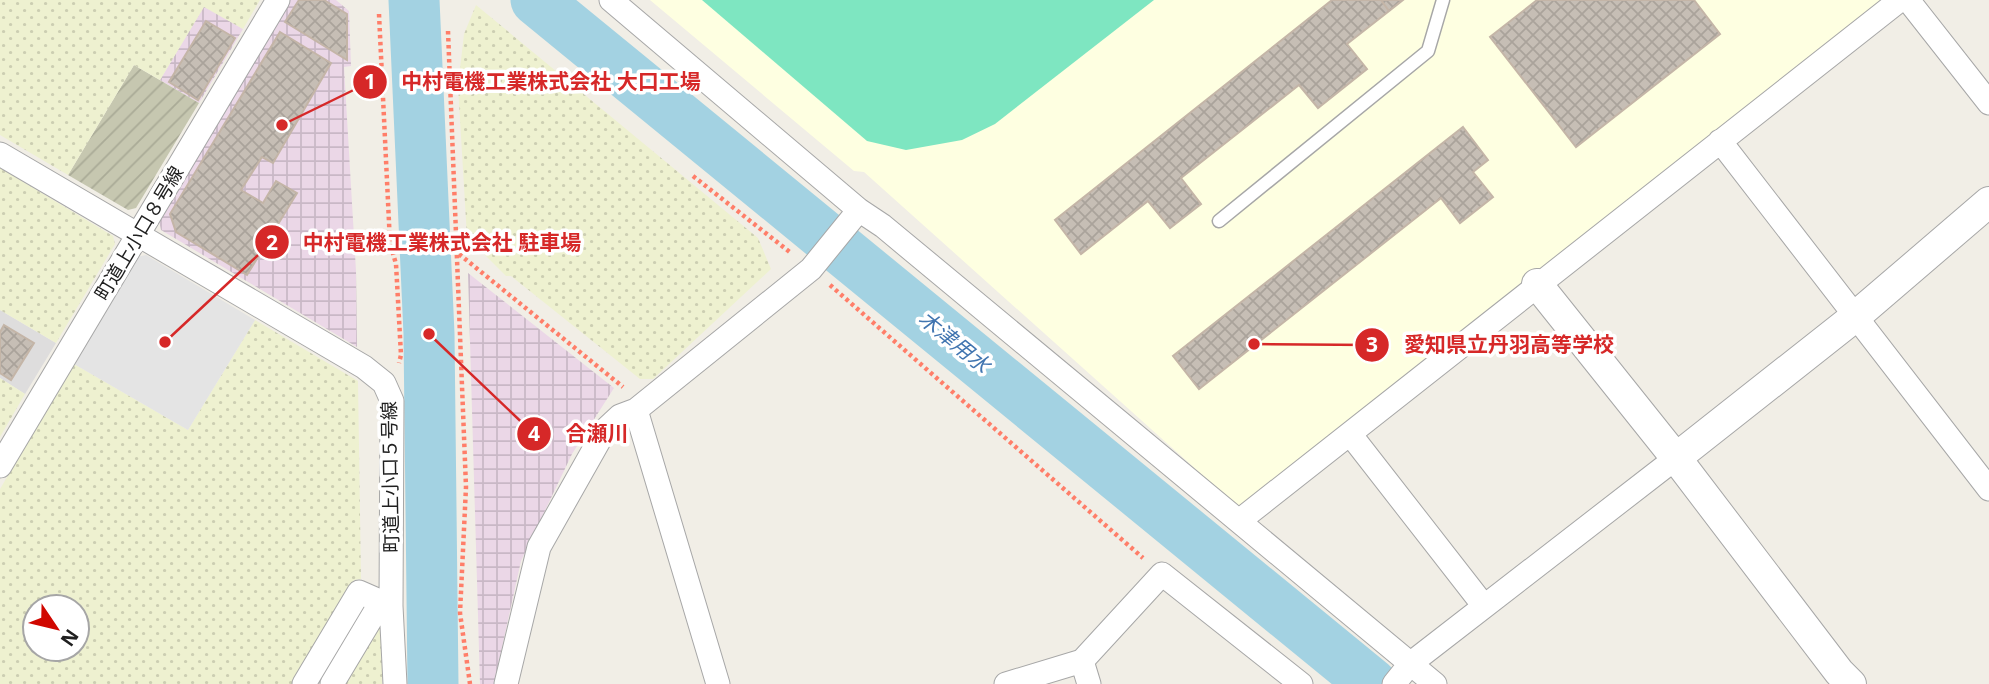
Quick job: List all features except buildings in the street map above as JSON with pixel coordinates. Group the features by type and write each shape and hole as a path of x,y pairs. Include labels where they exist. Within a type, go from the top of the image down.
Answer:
{"street":[{"name":"町道上小口８号線","path":"0,466 278,0"},
{"path":"611,0 854,213 883,226 1435,684"},
{"path":"1240,521 1900,0"},
{"path":"1908,0 1989,103"},
{"path":"1720,141 1989,489"},
{"name":"町道上小口５号線","path":"0,154 364,367 384,383 392,401 386,604 395,684"},
{"path":"1394,684 1410,664 1856,316 1989,202"},
{"path":"506,684 540,547 605,430 620,416 630,400 813,265 854,213"},
{"path":"1537,284 1676,458 1838,680"},
{"path":"630,400 718,684"},
{"path":"1350,435 1484,606"},
{"path":"1006,684 1082,661 1162,574 1301,684"},
{"path":"304,684 359,592 386,604 332,684"},
{"path":"1082,661 1089,684"}],"lane":[{"path":"1219,221 1428,51 1443,0"}],"path":[{"path":"379,14 390,243 396,264 401,355 397,369 384,383"},
{"path":"448,32 466,487 460,613 470,684"},
{"path":"693,176 813,265 1162,574"},
{"path":"458,253 617,380 630,400"}],"shaded area":[{"path":"0,0 260,0 243,29 204,7 160,80 134,65 68,175 0,135"},
{"path":"290,0 336,0 349,11 351,66 344,67 356,271 357,347 161,230 159,221"},
{"path":"650,0 1883,0 1243,507 1237,506 864,172 854,171"},
{"path":"476,5 758,238 771,269 653,379 640,379 511,276 506,276 467,237 458,86 464,34"},
{"path":"204,6 243,29 199,103 160,80"},
{"path":"134,65 199,103 136,208 128,210 68,175"},
{"path":"0,168 113,236 115,244 56,343 0,310"},
{"path":"146,255 255,320 188,430 74,364 137,257"},
{"path":"468,273 614,388 572,454 521,561 494,684 480,684"},
{"path":"0,310 56,343 25,394 0,378"},
{"path":"255,320 358,381 361,579 354,580 292,684 0,684 0,489 74,364 188,430"},
{"path":"0,378 25,394 0,437"},
{"path":"382,614 382,684 340,684"}],"green space":[{"path":"702,0 1154,0 995,124 962,140 906,150 867,141"}],"waterway":[{"path":"414,0 429,334 433,684"},
{"name":"木津用水","path":"536,0 1372,684"}],"place":[{"name":"中村電機工業株式会社 大口工場","path":"282,125"},
{"name":"合瀬川","path":"429,334"},
{"name":"中村電機工業株式会社 駐車場","path":"165,342"},
{"name":"愛知県立丹羽高等学校","path":"1254,344"}]}
